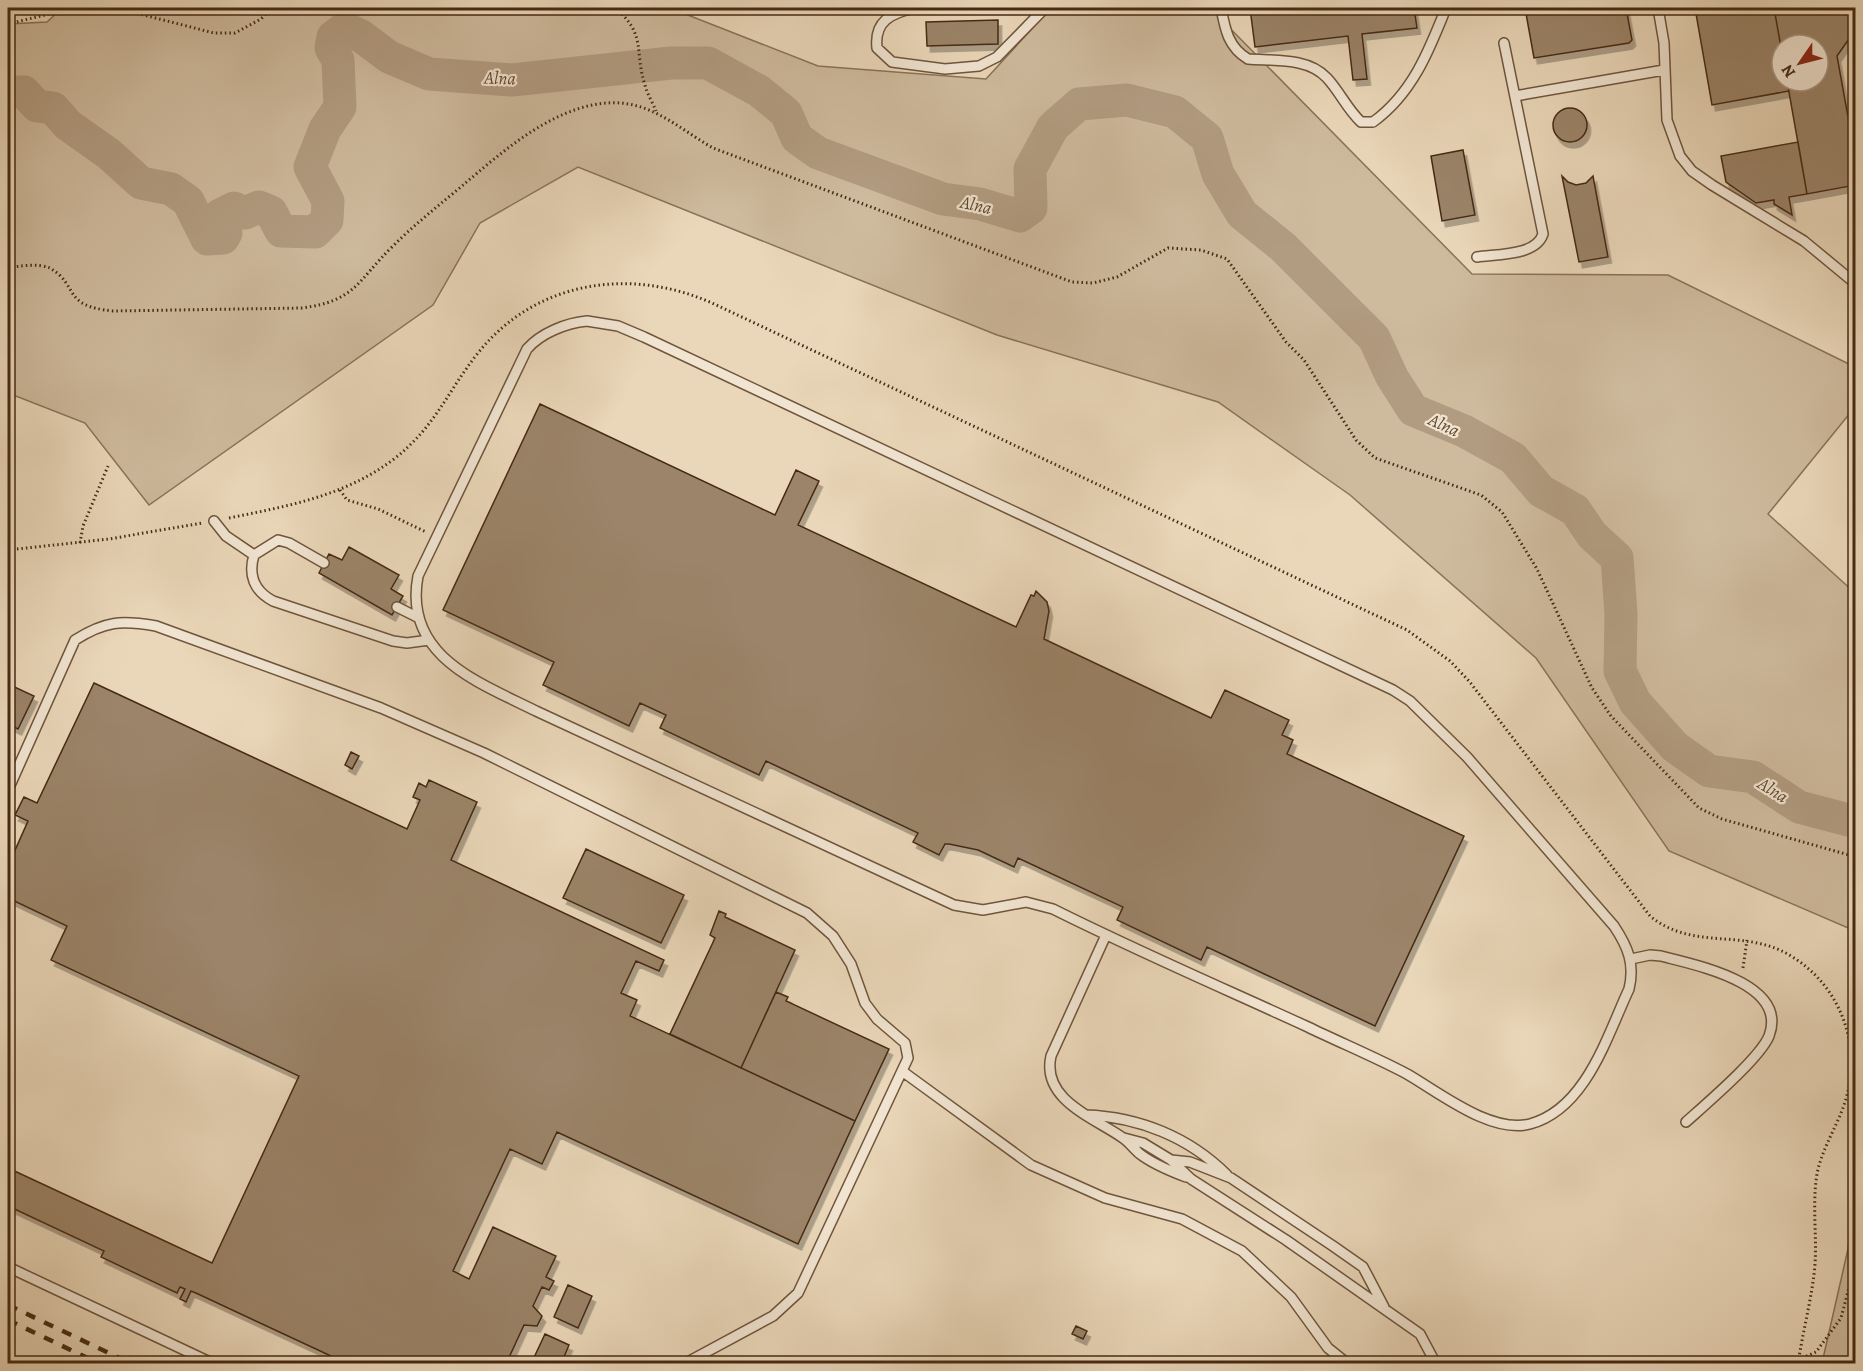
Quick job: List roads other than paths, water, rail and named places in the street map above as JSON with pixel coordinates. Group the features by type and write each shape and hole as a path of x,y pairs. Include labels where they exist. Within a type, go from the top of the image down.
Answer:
{"lane":[{"path":"915,8 893,13 881,23 876,37 877,48 892,62 945,69 979,66 997,57 1045,8"},
{"path":"1221,8 1227,36 1242,55 1248,59 1304,63 1326,75 1348,110 1361,122 1373,122 1403,94 1428,53 1446,8"},
{"path":"1658,8 1664,43 1666,111 1672,141 1692,171 1804,242 1856,284"},
{"path":"1477,257 1527,249 1540,240 1543,234 1504,43"},
{"path":"1515,96 1664,70"},
{"path":"587,321 618,326 1393,690 1410,701 1467,757 1614,926 1626,944 1631,959 1632,976 1629,989 1591,1069 1577,1092 1555,1112 1541,1120 1509,1127 1484,1119 1387,1064 1036,903 1016,903 983,910 954,905 934,897 471,679 452,665 429,640 417,617 415,593 418,576 527,349 543,335 576,322 587,321"},
{"path":"214,520 226,536 254,555"},
{"path":"324,563 289,543 278,540 254,555 250,569 258,589 273,601 393,641 407,643 429,640"},
{"path":"397,607 417,617"},
{"path":"8,790 75,640 96,627 126,621 156,626 381,708 473,748 807,913 833,936 851,964 865,1003 877,1019 906,1043 908,1058 798,1293 772,1316 684,1364"},
{"path":"1106,935 1051,1056 1050,1068 1055,1086 1066,1100 1085,1115 1124,1138 1143,1156 1167,1170 1191,1179"},
{"path":"1631,959 1650,955 1661,956 1725,974 1751,987 1766,1004 1770,1014 1772,1026 1768,1039 1732,1081 1686,1122"},
{"path":"902,1071 1031,1165 1106,1198 1182,1219 1242,1251 1291,1297 1328,1348 1347,1364"},
{"path":"1085,1115 1145,1123 1212,1160 1231,1179 1363,1268 1385,1309"},
{"path":"1124,1138 1143,1143 1171,1160 1191,1179 1286,1240 1420,1334 1436,1364"},
{"path":"1171,1160 1190,1162 1231,1179"},
{"path":"8,1267 214,1364"}],"waterway":[{"path":"338,8 345,28"},
{"name":"Alna","path":"8,92 24,92 37,106 53,108 68,125 109,154 141,183 171,189 188,201 207,239 223,238 226,233 220,215 234,208 245,213 259,207 271,212 281,231 315,232 327,220 328,201 310,167 325,129 340,107 338,60 331,48 333,37 345,28 361,36 389,57 429,74 512,80 671,63 708,63 759,91 786,113 797,138 818,153 943,199 980,204 1020,216 1031,208 1030,169 1053,127 1079,104 1127,100 1175,112 1207,138 1218,174 1242,214 1283,247 1374,338 1392,377 1413,410 1464,431 1513,458 1541,491 1575,510 1592,535 1617,558 1621,614 1620,671 1635,702 1675,747 1709,771 1753,777 1799,807 1856,822"}],"railway":[{"path":"8,1305 132,1364"},
{"path":"8,1320 100,1364"}]}
